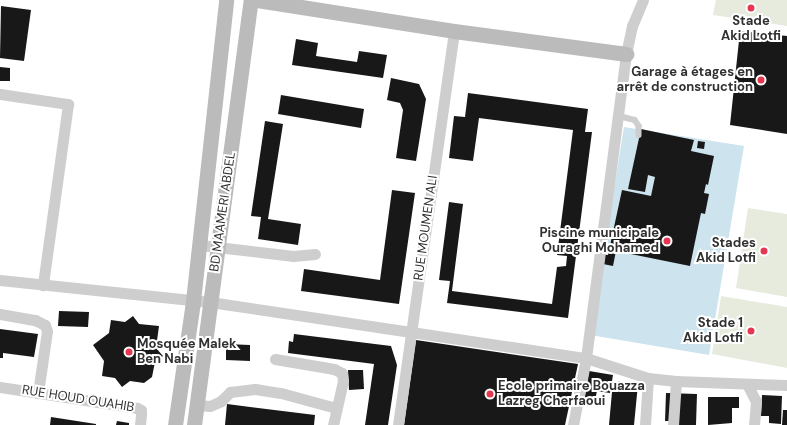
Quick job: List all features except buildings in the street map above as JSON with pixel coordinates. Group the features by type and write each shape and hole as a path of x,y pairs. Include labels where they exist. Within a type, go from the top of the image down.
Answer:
{"main road":[{"name":"BD MAAMERI ABDEL","path":"175,425 200,245 226,0"},
{"name":"BD MAAMERI ABDEL","path":"194,425 241,85 251,0"},
{"path":"257,0 454,31 626,54"},
{"path":"217,83 241,85"}],"street":[{"path":"573,425 586,358 626,54 632,26 643,0"},
{"name":"RUE MOUMEN ALI","path":"398,425 454,31"},
{"path":"0,94 68,104 43,286"},
{"path":"200,245 293,256 315,254"},
{"path":"0,280 43,286 210,302 586,358 648,378 676,381 787,386"},
{"path":"0,314 35,320 45,325 47,331 38,393"},
{"path":"275,359 334,369 342,372 343,381 333,425"},
{"path":"645,425 648,378"},
{"path":"673,425 676,381"},
{"path":"747,384 756,402 754,425"},
{"name":"RUE HOUD OUAHIB","path":"0,387 137,408 140,410 141,414 140,425"},
{"path":"197,405 210,406 221,401 230,392 255,389 281,393 336,408"}],"lane":[{"path":"619,116 635,120 639,126 639,135"}],"shaded area":[{"name":"Stade Akid Lotfi","path":"716,0 787,0 787,26 713,15"},
{"name":"Stades Akid Lotfi","path":"748,208 787,214 787,297 736,288"},
{"name":"Stade 1 Akid Lotfi","path":"721,296 787,307 787,368 712,354"}],"water":[{"name":"Piscine municipale Ouraghi Mohamed","path":"624,127 744,146 709,355 590,335"}],"place":[{"name":"Stade Akid Lotfi","path":"751,8"},
{"name":"Garage à étages en arrêt de construction","path":"761,80"},
{"name":"Piscine municipale Ouraghi Mohamed","path":"667,241"},
{"name":"Stades Akid Lotfi","path":"764,251"},
{"name":"Stade 1 Akid Lotfi","path":"751,331"},
{"name":"Mosquée Malek Ben Nabi","path":"129,352"},
{"name":"Ecole primaire Bouazza Lazreg Cherfaoui","path":"490,394"}]}
